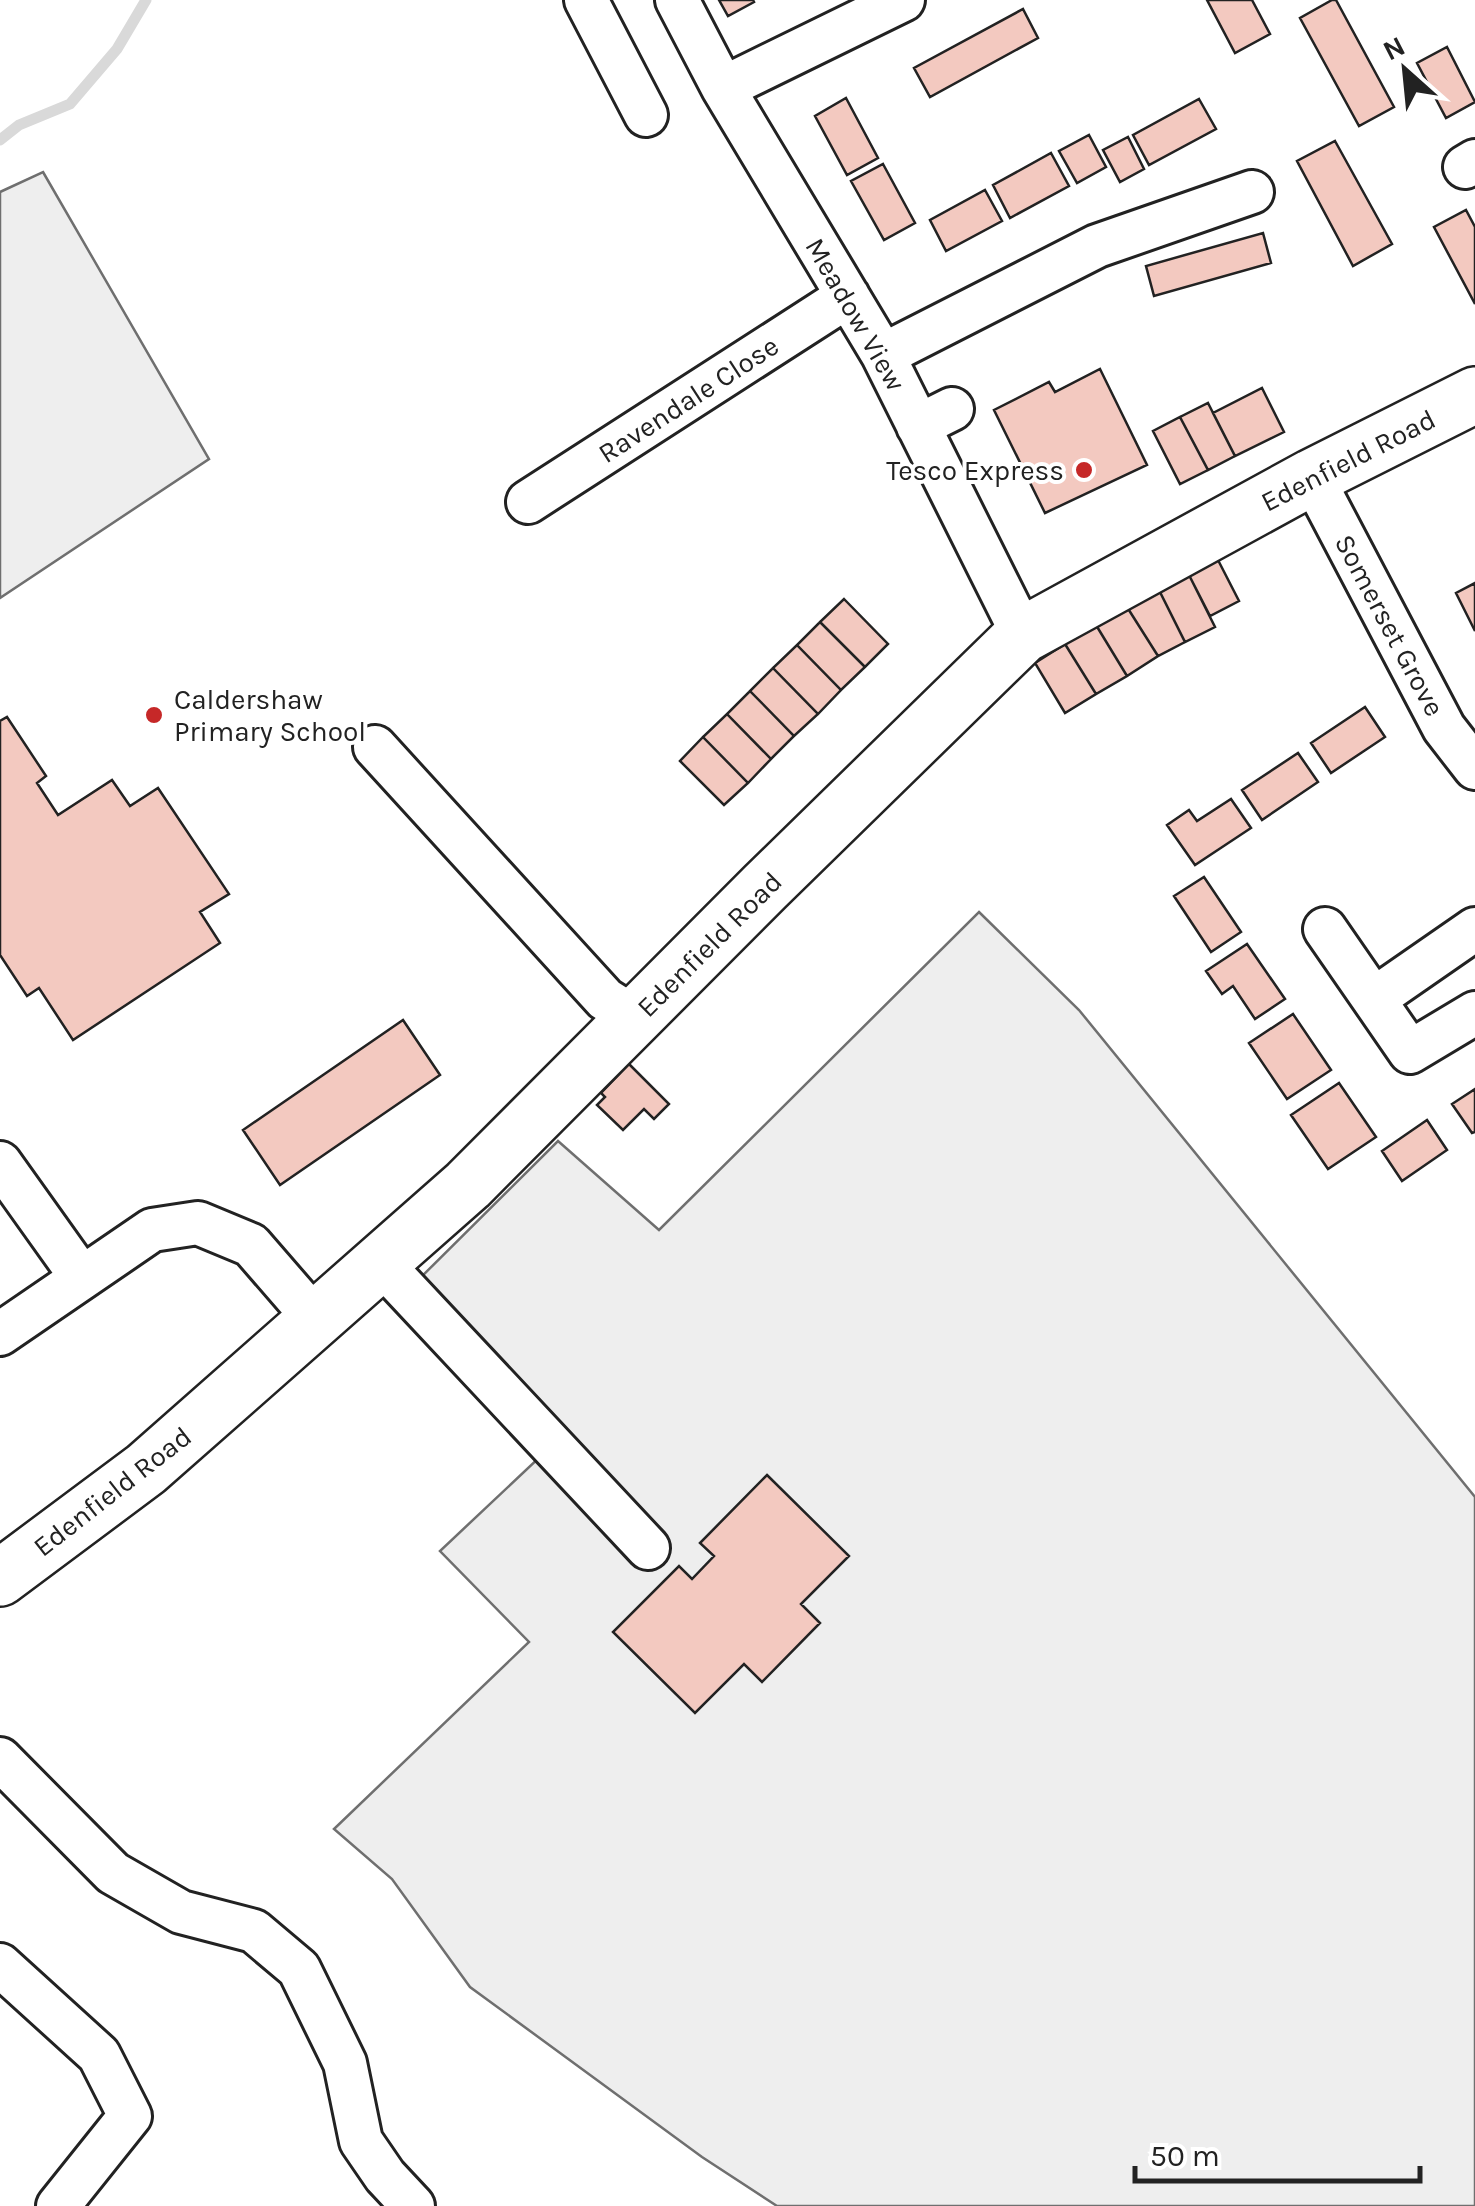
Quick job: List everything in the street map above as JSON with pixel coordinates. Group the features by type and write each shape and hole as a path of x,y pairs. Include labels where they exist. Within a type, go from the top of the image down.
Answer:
{"main road":[{"name":"Edenfield Road","path":"0,1578 146,1469 468,1185 1023,636 1312,477 1475,395"}],"street":[{"path":"586,0 646,115"},
{"name":"Meadow View","path":"677,0 723,88 883,355 935,417 1023,636"},
{"path":"723,88 904,0"},
{"path":"883,355 1097,246 1252,192"},
{"name":"Ravendale Close","path":"528,502 848,296"},
{"name":"Somerset Grove","path":"1312,477 1444,728 1475,768"},
{"path":"375,747 605,999 636,1018"},
{"path":"1324,929 1410,1052 1475,1013"},
{"path":"1374,999 1475,929"},
{"path":"0,1163 82,1278"},
{"path":"0,1334 152,1230 198,1223 251,1245 316,1320"},
{"path":"381,1263 648,1548"},
{"path":"4,1774 114,1872 181,1912 254,1931 299,1968 345,2063 362,2141 385,2176 413,2206"},
{"path":"0,1965 99,2054 130,2116 58,2206"}],"shaded area":[{"path":"43,172 209,459 0,598 0,192"},
{"path":"979,912 1079,1010 1475,1497 1475,2206 777,2206 702,2157 470,1987 392,1879 334,1829 529,1642 440,1551 542,1455 394,1304 558,1141 659,1230"}],"building":[{"path":"719,0 753,0 754,2 728,16"},
{"path":"1207,0 1252,0 1270,34 1235,53"},
{"path":"1336,0 1394,107 1359,126 1300,18"},
{"path":"1023,9 1038,38 930,97 914,68"},
{"path":"1447,47 1475,102 1446,118 1417,63"},
{"path":"846,98 878,158 847,175 815,116"},
{"path":"1199,99 1216,129 1149,165 1133,135"},
{"path":"1089,135 1106,167 1077,183 1059,151"},
{"path":"1128,137 1144,169 1120,182 1103,150"},
{"path":"1335,141 1392,244 1353,266 1297,161"},
{"path":"1051,153 1069,186 1010,218 993,185"},
{"path":"883,164 915,223 884,240 851,181"},
{"path":"985,190 1002,221 946,251 930,220"},
{"path":"1466,210 1475,227 1475,304 1434,227"},
{"path":"1263,233 1271,263 1154,296 1146,266"},
{"path":"1100,369 1147,465 1045,513 994,410 1049,382 1055,392"},
{"path":"1262,388 1284,432 1235,456 1213,413"},
{"path":"1208,403 1235,456 1208,470 1180,417"},
{"path":"1180,417 1208,470 1180,484 1153,431"},
{"path":"1218,560 1239,601 1210,616 1189,575"},
{"path":"1189,575 1215,627 1185,642 1159,590"},
{"path":"1475,583 1475,631 1456,593"},
{"path":"1159,590 1185,642 1158,656 1127,607"},
{"path":"844,599 888,644 865,667 820,622"},
{"path":"1127,607 1158,656 1127,676 1096,625"},
{"path":"820,622 865,667 841,690 797,645"},
{"path":"1096,625 1127,676 1096,694 1065,644"},
{"path":"1065,644 1096,694 1065,713 1035,663"},
{"path":"797,645 841,690 818,714 773,668"},
{"path":"773,668 818,714 794,736 750,691"},
{"path":"750,691 794,736 771,759 727,714"},
{"path":"1365,707 1385,737 1331,773 1311,743"},
{"path":"727,714 771,759 748,783 703,737"},
{"path":"7,717 46,776 37,783 58,815 112,780 130,806 158,788 229,894 200,912 220,943 73,1040 39,988 27,996 0,955 0,721"},
{"path":"703,737 748,783 724,805 680,761"},
{"path":"1298,753 1318,782 1262,820 1242,790"},
{"path":"1231,799 1251,828 1195,865 1167,825 1189,810 1197,821"},
{"path":"1204,877 1241,932 1211,952 1174,896"},
{"path":"1247,944 1285,999 1255,1019 1233,986 1222,994 1206,971"},
{"path":"1293,1014 1331,1070 1287,1099 1249,1043"},
{"path":"403,1020 440,1075 280,1185 243,1130"},
{"path":"629,1064 669,1104 654,1119 644,1109 623,1130 597,1105 605,1097 601,1093"},
{"path":"1339,1083 1376,1137 1328,1169 1291,1115"},
{"path":"1475,1089 1475,1132 1472,1133 1452,1104"},
{"path":"1427,1120 1447,1150 1402,1181 1382,1151"},
{"path":"767,1475 849,1556 801,1604 820,1623 762,1682 744,1664 695,1713 613,1632 679,1566 692,1579 714,1556 700,1543"}],"waterway":[{"path":"0,140 19,125 70,104 117,49 146,0"}],"place":[{"name":"Tesco Express","path":"1084,470"},
{"name":"Caldershaw Primary School","path":"154,715"}]}
